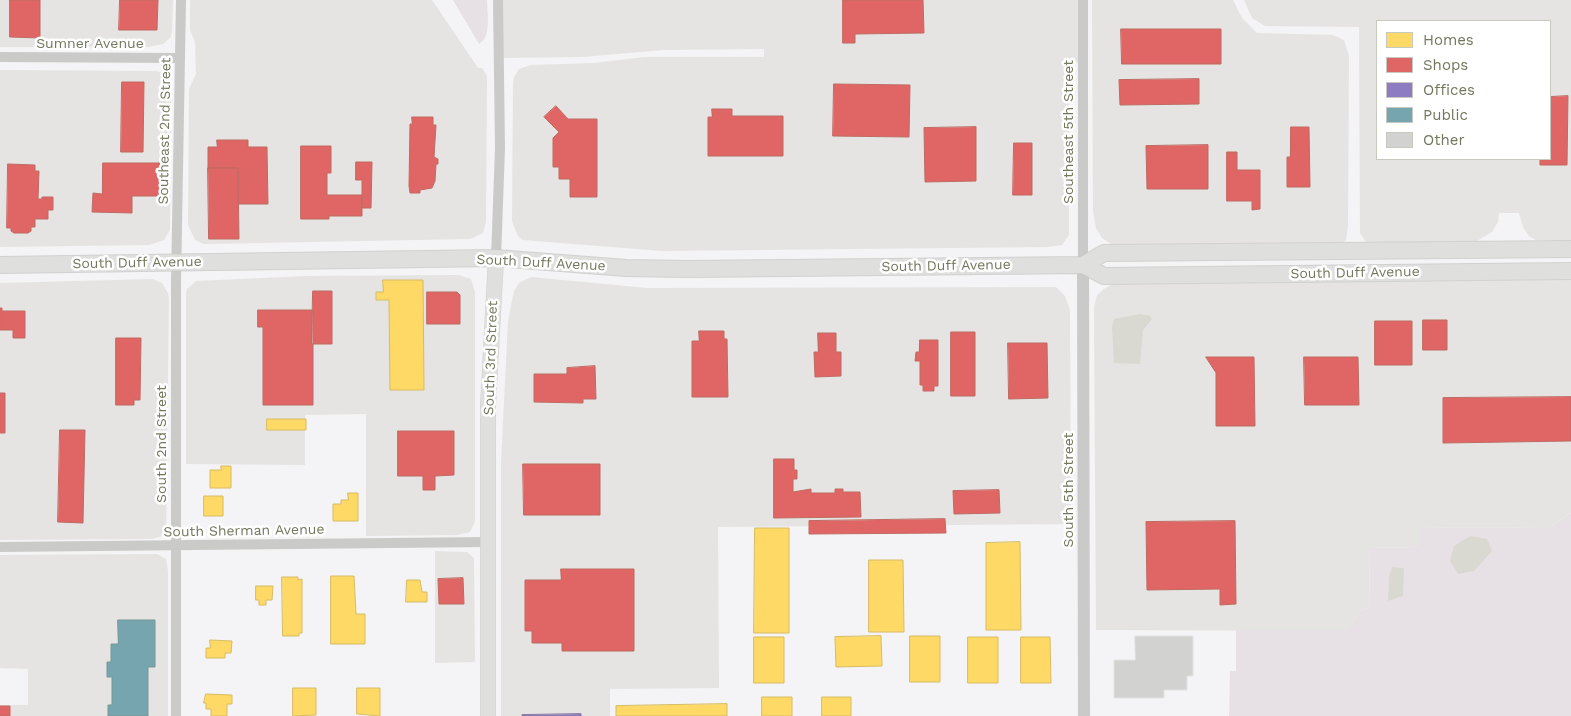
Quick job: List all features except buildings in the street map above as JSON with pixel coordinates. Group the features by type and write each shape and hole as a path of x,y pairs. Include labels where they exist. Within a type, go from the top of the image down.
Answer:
{"main road":[{"name":"South Duff Avenue","path":"1083,265 1104,253 1571,249"},
{"name":"South Duff Avenue","path":"0,265 496,258 658,269 1083,265 1104,276 1571,271"},
{"name":"South 3rd Street","path":"488,716 488,391 496,258"}],"street":[{"name":"Southeast 2nd Street","path":"176,263 181,0"},
{"name":"South 3rd Street","path":"496,258 500,148 498,0"},
{"name":"Southeast 5th Street","path":"1083,0 1083,265"},
{"name":"Sumner Avenue","path":"0,57 180,58"},
{"name":"South 2nd Street","path":"176,263 176,716"},
{"name":"South 5th Street","path":"1083,265 1084,716"},
{"name":"South Sherman Avenue","path":"0,547 488,542"}],"shaded area":[{"path":"0,0 173,0 172,33 170,38 163,44 148,47 0,47"},
{"path":"190,0 432,0 478,68 482,68 487,76 486,221 483,233 470,239 203,244 195,240 188,225 189,89 196,74 195,42 190,30"},
{"path":"453,0 487,0 486,36 479,44"},
{"path":"498,0 1083,0 1083,62 1069,63 1069,235 1062,245 1046,247 662,251 523,240 518,236 512,221 513,85 514,77 519,69 531,65 594,63 645,57 764,57 764,49 663,50 583,57 500,58"},
{"path":"1092,0 1233,0 1242,18 1257,33 1333,35 1344,40 1349,56 1348,227 1346,240 1341,243 1114,246 1102,238 1096,228 1093,211"},
{"path":"1244,0 1571,0 1571,241 1536,240 1529,236 1523,227 1519,213 1499,213 1498,222 1492,232 1475,242 1371,244 1366,242 1360,233 1359,27 1265,26 1252,18"},
{"path":"0,70 155,71 166,73 170,82 171,93 170,230 164,240 149,245 0,247"},
{"path":"458,275 471,279 475,292 475,522 470,532 456,535 366,536 366,414 305,415 305,465 186,464 186,294 187,289 196,281 308,276"},
{"path":"531,277 647,288 1056,287 1065,296 1070,310 1071,524 718,527 719,688 610,689 610,716 501,716 501,462 508,321 514,291 519,283"},
{"path":"152,279 162,283 169,299 166,532 163,536 152,539 0,540 0,283"},
{"path":"1571,279 1571,513 1550,527 1420,528 1420,547 1369,548 1370,608 1360,611 1348,631 1096,630 1094,307 1097,295 1104,289 1114,283"},
{"path":"1140,314 1150,316 1152,319 1143,330 1140,364 1114,363 1112,327 1114,319"},
{"path":"1571,513 1571,716 1229,716 1230,671 1236,671 1236,630 1348,630 1360,611 1370,608 1369,548 1420,547 1420,528 1550,527"},
{"path":"1470,536 1487,539 1492,551 1474,571 1458,574 1450,561 1454,546"},
{"path":"435,551 467,552 474,558 475,662 435,663"},
{"path":"157,554 166,559 168,571 168,716 0,716 0,705 28,705 28,669 0,668 0,555"},
{"path":"1392,567 1404,568 1403,596 1388,601 1389,577"}]}
